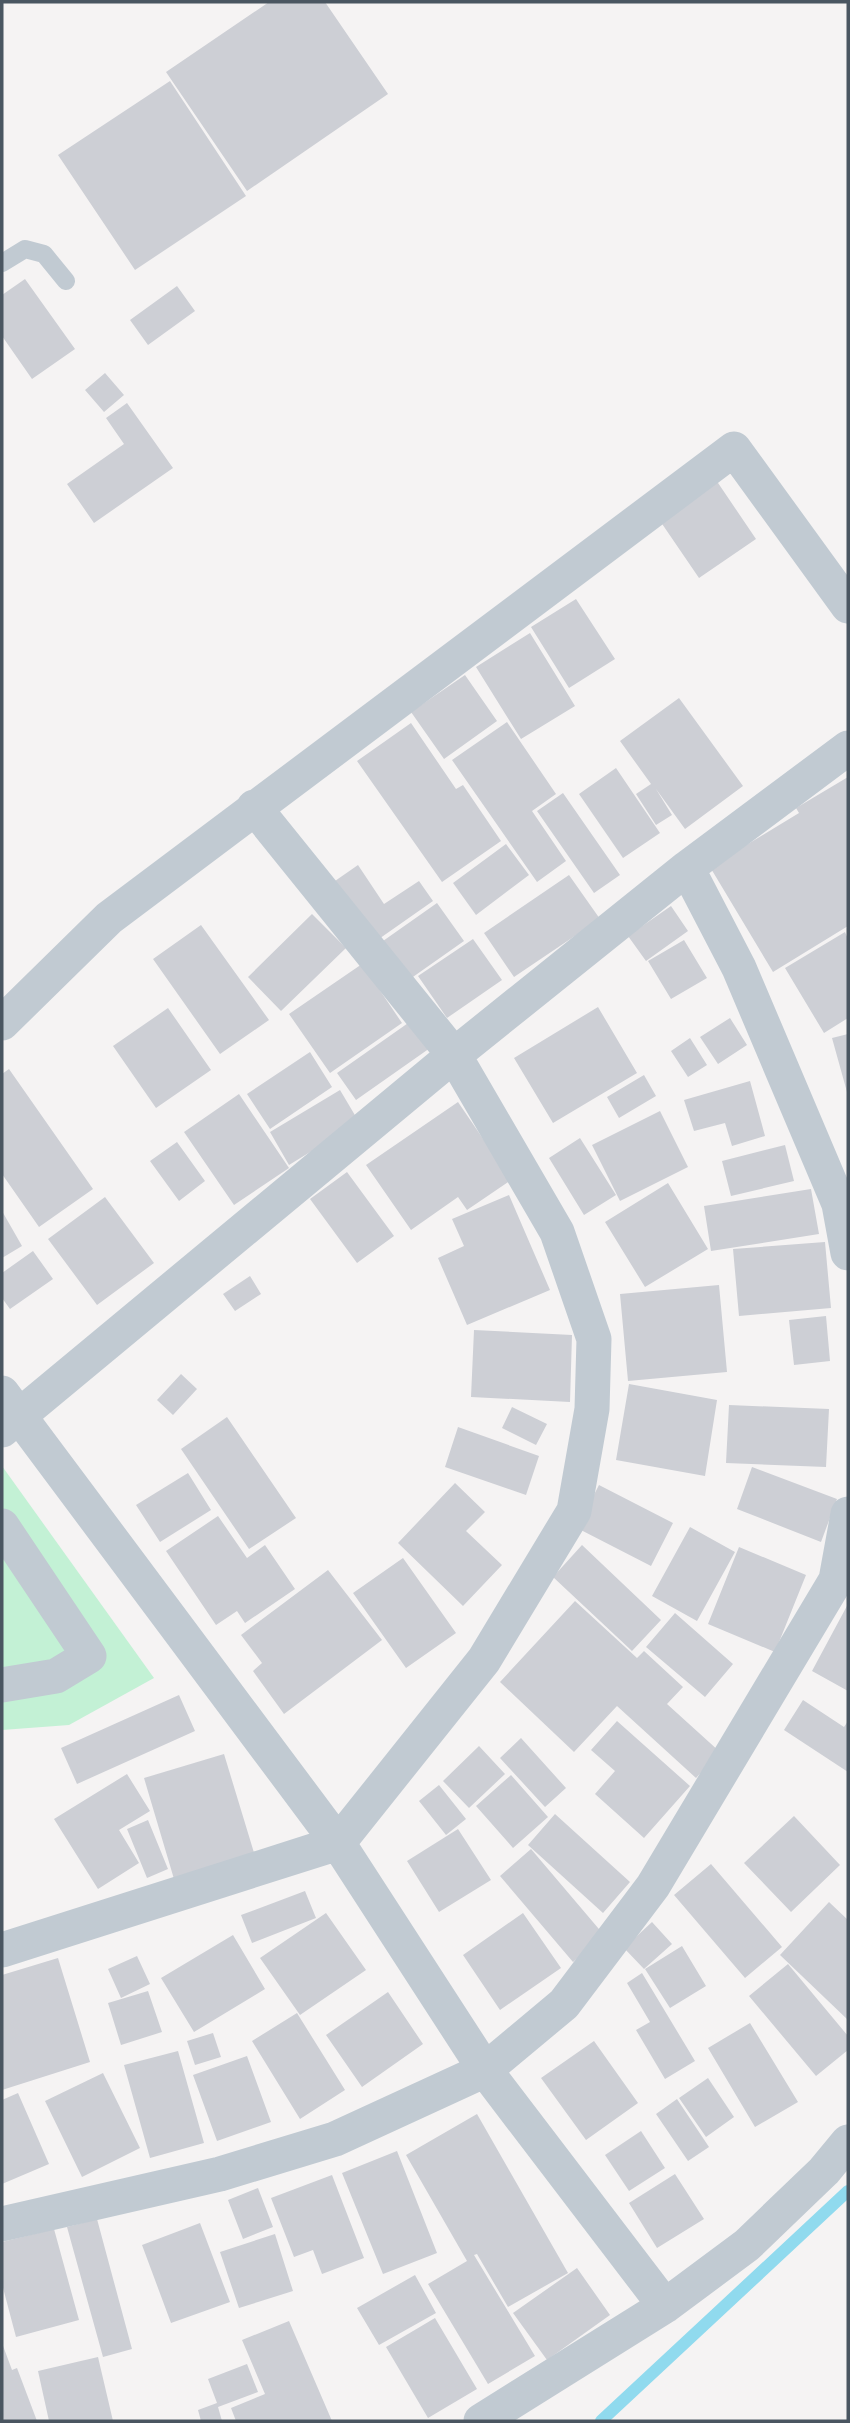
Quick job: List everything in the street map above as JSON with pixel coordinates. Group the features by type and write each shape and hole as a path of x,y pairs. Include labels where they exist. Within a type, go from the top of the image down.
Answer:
{"street":[{"path":"2,1023 109,918 734,449 848,606"},
{"path":"665,2306 485,2070 338,1843 8,1412 687,868 848,748"},
{"path":"2,1950 338,1843 484,1660 574,1511 592,1409 594,1339 557,1232 454,1055 254,807"},
{"path":"687,868 739,968 839,1203 848,1253"},
{"path":"2,2224 220,2174 335,2139 485,2070 564,2004 653,1886 842,1582 848,1514"},
{"path":"2,1526 89,1656 56,1676 2,1685"},
{"path":"481,2421 665,2306 747,2245 824,2171 848,2142"}],"lane":[{"path":"2,263 25,249 44,254 66,281"}],"green space":[{"path":"2,1466 154,1678 69,1725 2,1730"}],"building":[{"path":"269,2 325,2 388,94 247,191 166,72"},
{"path":"170,81 246,196 135,270 58,155"},
{"path":"25,279 75,349 32,379 2,336 2,295"},
{"path":"177,286 195,311 148,345 130,320"},
{"path":"105,373 124,395 104,412 85,390"},
{"path":"127,403 173,468 94,523 67,484 124,444 106,418"},
{"path":"714,477 756,539 699,578 656,515"},
{"path":"576,599 615,659 569,688 531,627"},
{"path":"530,633 575,706 521,739 476,667"},
{"path":"465,675 497,721 444,759 411,712"},
{"path":"679,698 743,786 685,829 656,789 672,815 656,825 636,794 651,784 620,741"},
{"path":"507,722 556,794 532,811 566,861 537,882 452,760"},
{"path":"411,723 456,789 463,785 501,841 442,882 357,761"},
{"path":"616,768 660,833 623,858 579,794"},
{"path":"848,777 848,926 773,972 710,867 799,813 796,808"},
{"path":"563,793 620,875 594,893 537,811"},
{"path":"506,844 529,875 476,915 453,883"},
{"path":"358,865 384,904 419,881 433,901 376,941 335,881"},
{"path":"569,875 600,919 514,977 484,933"},
{"path":"437,903 464,941 410,979 383,941"},
{"path":"671,906 688,931 646,961 628,936"},
{"path":"312,914 346,948 281,1011 248,977"},
{"path":"201,925 269,1020 220,1054 153,959"},
{"path":"845,932 848,939 848,1018 824,1033 785,968"},
{"path":"473,939 502,980 447,1018 418,976"},
{"path":"684,940 707,978 671,999 648,961"},
{"path":"362,964 402,1023 330,1073 289,1014"},
{"path":"598,1007 637,1073 553,1123 514,1058"},
{"path":"168,1008 211,1070 156,1108 113,1046"},
{"path":"730,1018 747,1045 718,1064 700,1037"},
{"path":"411,1021 430,1048 356,1100 337,1073"},
{"path":"848,1034 848,1092 847,1092 832,1038"},
{"path":"690,1038 707,1065 688,1077 671,1051"},
{"path":"310,1052 332,1087 270,1129 247,1094"},
{"path":"9,1069 93,1189 39,1227 2,1174 2,1074"},
{"path":"644,1075 656,1096 619,1118 607,1097"},
{"path":"750,1081 765,1136 732,1146 725,1123 694,1131 684,1100"},
{"path":"340,1090 359,1122 289,1165 270,1132"},
{"path":"239,1094 289,1168 234,1205 184,1132"},
{"path":"458,1102 511,1180 467,1210 458,1197 411,1230 366,1165"},
{"path":"660,1111 688,1167 620,1201 592,1145"},
{"path":"580,1138 616,1195 584,1215 549,1158"},
{"path":"177,1142 205,1181 179,1201 150,1161"},
{"path":"785,1145 794,1181 731,1196 722,1161"},
{"path":"347,1172 394,1236 357,1263 310,1199"},
{"path":"668,1183 708,1249 645,1287 605,1222"},
{"path":"811,1189 819,1234 711,1251 704,1206"},
{"path":"509,1195 550,1290 467,1325 438,1258 464,1246 452,1219"},
{"path":"105,1197 154,1263 97,1305 48,1239"},
{"path":"2,1211 22,1246 2,1258"},
{"path":"825,1242 831,1308 739,1316 733,1249"},
{"path":"33,1251 53,1279 10,1309 2,1298 2,1273"},
{"path":"250,1276 261,1294 235,1311 223,1294"},
{"path":"719,1285 727,1372 628,1381 620,1294"},
{"path":"826,1316 830,1361 794,1365 789,1320"},
{"path":"474,1330 572,1335 570,1402 471,1397"},
{"path":"181,1374 197,1389 173,1415 157,1400"},
{"path":"629,1384 717,1400 705,1476 616,1460"},
{"path":"729,1405 829,1409 826,1467 726,1463"},
{"path":"512,1407 547,1424 536,1445 502,1428"},
{"path":"227,1417 296,1518 249,1549 181,1449"},
{"path":"458,1427 539,1456 526,1495 445,1467"},
{"path":"752,1467 837,1499 821,1542 737,1509"},
{"path":"188,1473 211,1510 160,1542 136,1505"},
{"path":"455,1483 485,1512 466,1531 502,1565 463,1606 398,1543"},
{"path":"599,1485 673,1523 651,1566 577,1528"},
{"path":"218,1516 247,1558 265,1545 295,1589 245,1623 237,1611 216,1625 166,1551"},
{"path":"690,1527 735,1552 697,1621 652,1596"},
{"path":"582,1545 661,1620 632,1651 553,1577"},
{"path":"739,1547 806,1575 775,1652 708,1624"},
{"path":"403,1558 456,1633 406,1668 353,1593"},
{"path":"328,1570 382,1640 284,1714 253,1671 262,1663 241,1635"},
{"path":"575,1601 637,1658 644,1651 683,1687 667,1704 720,1752 696,1778 617,1706 574,1752 500,1682"},
{"path":"848,1604 848,1691 812,1671"},
{"path":"675,1613 733,1664 705,1697 646,1647"},
{"path":"179,1695 195,1731 77,1784 61,1748"},
{"path":"803,1700 844,1727 848,1721 848,1772 784,1730"},
{"path":"617,1721 690,1786 644,1838 595,1794 615,1771 591,1750"},
{"path":"521,1738 566,1788 545,1807 500,1758"},
{"path":"479,1746 505,1774 469,1808 443,1781"},
{"path":"224,1754 255,1856 174,1879 144,1778"},
{"path":"127,1774 150,1811 119,1830 139,1863 98,1889 54,1819"},
{"path":"511,1775 548,1817 513,1848 476,1806"},
{"path":"439,1785 466,1819 446,1835 419,1801"},
{"path":"555,1814 630,1882 603,1913 528,1845"},
{"path":"794,1816 840,1865 791,1912 744,1863"},
{"path":"148,1820 168,1869 147,1878 127,1829"},
{"path":"458,1829 491,1880 439,1912 407,1861"},
{"path":"531,1849 604,1935 573,1962 500,1876"},
{"path":"711,1864 782,1947 745,1978 674,1895"},
{"path":"305,1891 316,1918 252,1943 241,1915"},
{"path":"829,1902 848,1920 848,2020 780,1955"},
{"path":"326,1913 366,1970 300,2015 260,1958"},
{"path":"523,1913 561,1968 500,2010 463,1955"},
{"path":"652,1922 672,1944 644,1969 624,1948"},
{"path":"233,1935 265,1989 194,2032 161,1978"},
{"path":"682,1946 706,1986 670,2008 645,1969"},
{"path":"137,1956 150,1984 121,1998 108,1969"},
{"path":"58,1958 90,2062 2,2090 2,1975"},
{"path":"788,1964 848,2036 848,2050 816,2076 749,1996"},
{"path":"642,1973 695,2061 665,2079 636,2030 650,2022 627,1983"},
{"path":"148,1991 162,2032 121,2045 108,2003"},
{"path":"388,1992 423,2044 362,2087 326,2035"},
{"path":"297,2013 345,2090 300,2119 252,2041"},
{"path":"750,2023 798,2102 755,2127 708,2048"},
{"path":"213,2033 221,2057 195,2065 187,2041"},
{"path":"594,2041 638,2103 586,2140 541,2078"},
{"path":"178,2051 204,2143 150,2158 124,2065"},
{"path":"247,2056 271,2122 217,2141 193,2075"},
{"path":"103,2073 140,2148 82,2177 45,2101"},
{"path":"708,2078 734,2117 706,2137 679,2098"},
{"path":"18,2093 49,2164 2,2184 2,2100"},
{"path":"677,2099 709,2147 688,2161 656,2114"},
{"path":"477,2114 568,2273 508,2307 477,2254 474,2255 535,2356 488,2384 428,2284 467,2261 406,2155"},
{"path":"641,2131 665,2168 629,2191 605,2155"},
{"path":"397,2151 437,2253 383,2274 342,2173"},
{"path":"675,2174 704,2219 657,2248 629,2203"},
{"path":"332,2175 364,2258 322,2274 313,2250 294,2257 271,2198"},
{"path":"258,2188 273,2227 243,2239 228,2200"},
{"path":"97,2219 132,2349 103,2357 67,2227"},
{"path":"200,2223 230,2302 171,2323 142,2245"},
{"path":"54,2229 79,2320 16,2337 2,2284 2,2242"},
{"path":"275,2234 293,2291 239,2308 220,2252"},
{"path":"577,2268 610,2315 547,2360 513,2313"},
{"path":"415,2275 436,2313 379,2345 357,2308"},
{"path":"435,2318 477,2389 428,2418 386,2347"},
{"path":"289,2321 332,2421 236,2421 231,2408 265,2394 242,2340"},
{"path":"2,2343 12,2370 17,2368 37,2421 2,2421"},
{"path":"98,2357 113,2421 49,2421 38,2371"},
{"path":"247,2364 258,2392 218,2407 222,2421 201,2421 198,2410 217,2403 208,2379"}],"waterway":[{"path":"601,2421 848,2191"}]}
